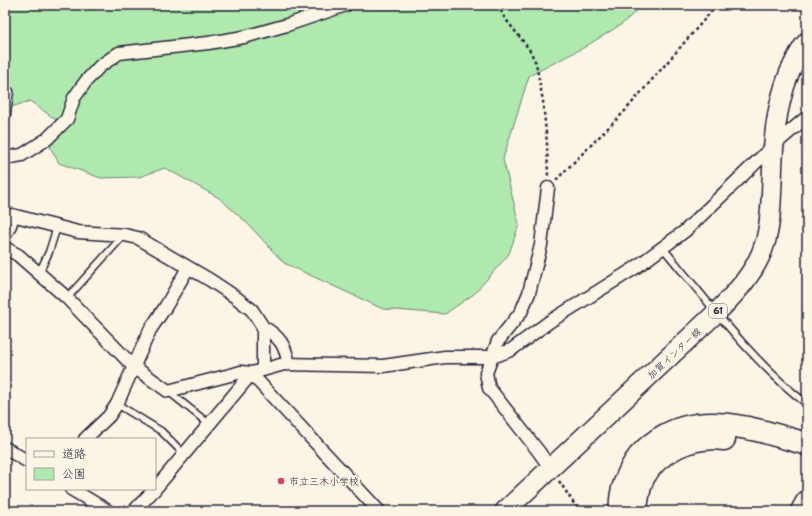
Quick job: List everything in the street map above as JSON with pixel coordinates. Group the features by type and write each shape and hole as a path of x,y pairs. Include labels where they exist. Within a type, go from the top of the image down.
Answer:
{"highway":[{"path":"621,511 620,505 623,487 639,456 652,444 667,434 686,427 705,424 727,424 752,429 807,444"},
{"path":"636,511 637,495 643,478 653,464 666,452 682,444 720,438 771,447 807,458"},
{"path":"802,511 807,502"}],"main road":[{"name":"加賀インター線","path":"505,511 717,312 745,281 756,264 765,243 770,222 773,146 776,116 782,91 793,64 807,42"}],"street":[{"path":"5,158 22,155 47,139 67,119 74,98 86,81 100,66 119,53 208,43 244,37 287,25 346,5"},
{"path":"5,248 18,255 67,298 134,367 168,391 241,372 258,371 289,364 383,366 444,357 492,357 511,350 549,322 635,268 685,231 773,146 807,117"},
{"path":"548,188 541,245 529,293 521,312 498,341 486,373 489,388 539,452 550,469"},
{"path":"10,218 78,232 125,235 138,238 234,296 252,310 263,327 279,339 286,350 289,364"},
{"path":"87,438 109,416 117,404 150,330 185,273 186,266"},
{"path":"263,327 257,380 379,511"},
{"path":"156,488 209,424 258,371"},
{"path":"5,448 26,460"},
{"path":"73,490 108,511"},
{"path":"134,511 154,490"}],"lane":[{"path":"5,116 10,91"},
{"path":"5,242 13,226 10,218"},
{"path":"39,273 49,252 57,227"},
{"path":"67,298 125,235"},
{"path":"662,247 776,378 807,404"},
{"path":"168,391 209,424"},
{"path":"117,404 161,431 184,454"}],"path":[{"path":"498,5 504,17 529,49 536,63 545,113 548,188"},
{"path":"548,188 624,112 717,5"},
{"path":"550,469 579,511"}],"green space":[{"path":"5,5 643,5 622,24 583,48 529,76 503,159 519,224 509,254 474,294 445,314 383,309 284,263 247,223 219,198 165,168 139,177 101,178 59,163 50,147 66,127 30,101 5,109"}],"place":[{"name":"市立三木小学校","path":"281,481"}]}
